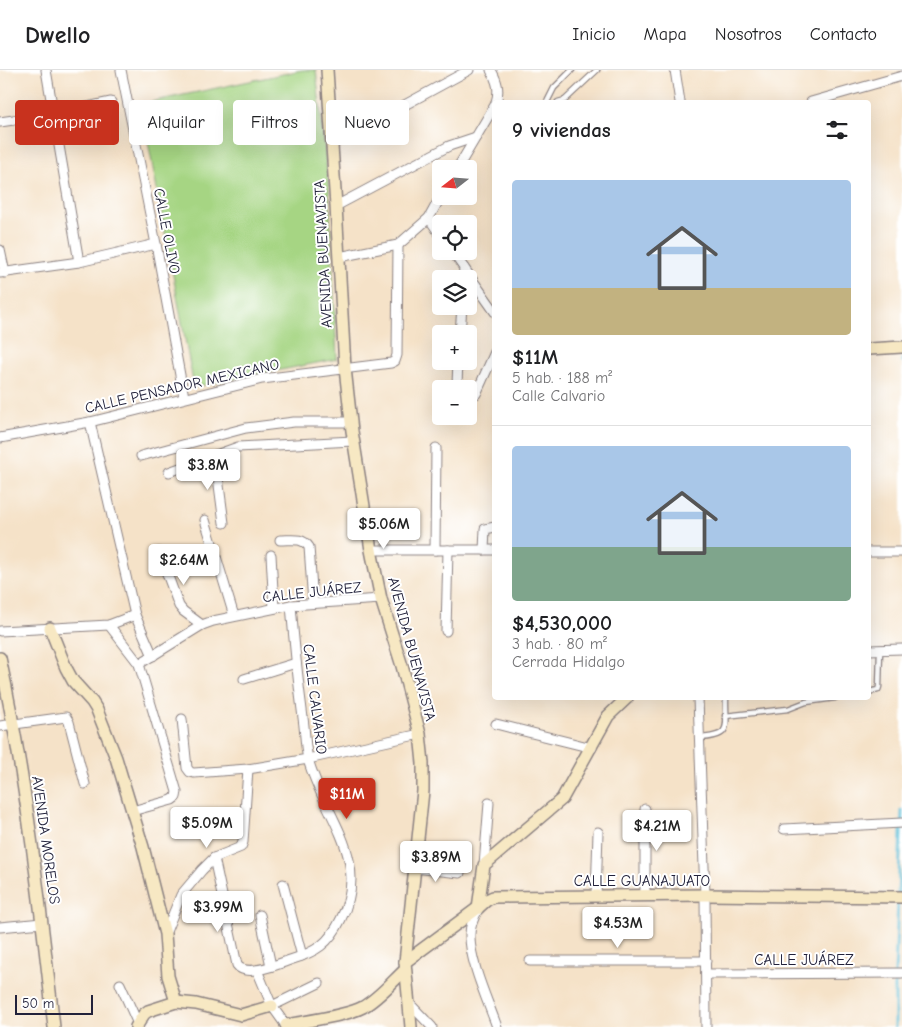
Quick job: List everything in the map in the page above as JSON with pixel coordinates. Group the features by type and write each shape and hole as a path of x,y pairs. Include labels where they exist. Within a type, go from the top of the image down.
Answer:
{"street":[{"path":"46,70 51,100"},
{"name":"CALLE OLIVO","path":"121,70 184,397"},
{"name":"AVENIDA BUENAVISTA","path":"326,70 328,100"},
{"path":"409,103 469,70"},
{"path":"491,70 497,81 499,94 497,100"},
{"path":"675,70 680,100"},
{"path":"818,100 902,76"},
{"path":"462,160 492,111"},
{"path":"0,122 15,120"},
{"path":"336,206 449,146 476,137"},
{"path":"59,145 78,262"},
{"name":"AVENIDA BUENAVISTA","path":"331,145 350,422 381,599 402,666 420,734 423,763 423,791 405,966 411,1027"},
{"path":"339,257 398,245 429,218 436,205"},
{"path":"429,218 432,222"},
{"path":"0,250 2,273 78,262 156,244"},
{"name":"CALLE PENSADOR MEXICANO","path":"0,438 90,422 184,397 262,380 391,363 395,361 397,355 398,245"},
{"path":"458,260 492,308"},
{"path":"871,349 902,347"},
{"path":"477,392 492,359"},
{"path":"90,422 135,615 153,656"},
{"path":"141,456 246,428 294,422 350,422"},
{"path":"169,472 215,455 248,446 353,441"},
{"path":"435,550 436,448"},
{"path":"215,455 224,523"},
{"path":"205,520 234,616"},
{"path":"484,550 485,529 492,528"},
{"path":"280,540 300,539 306,542 309,547 313,603"},
{"path":"371,550 492,550"},
{"path":"446,631 448,550"},
{"path":"159,552 179,606 202,625"},
{"path":"871,552 902,552"},
{"path":"271,555 274,608"},
{"name":"CALLE JUÁREZ","path":"139,664 202,625 234,616 291,605 381,599"},
{"name":"CALLE CALVARIO","path":"257,970 302,956 317,949 331,937 347,909 351,896 352,881 344,842 308,759 291,605"},
{"path":"0,631 109,625 135,615"},
{"path":"109,625 139,664 178,792 172,800 132,811"},
{"path":"50,628 73,681 97,710 116,758 165,934 168,976 176,1002"},
{"path":"871,650 902,649"},
{"name":"AVENIDA MORELOS","path":"0,658 14,725 42,923 54,1027"},
{"path":"244,679 296,663"},
{"path":"484,865 562,799 592,748 608,716 625,700"},
{"path":"698,700 705,895 706,1027"},
{"path":"0,726 66,717 69,722 85,784"},
{"path":"182,719 190,772 248,768 308,759 347,752 420,734"},
{"path":"496,724 592,748"},
{"path":"165,934 181,895 202,870 214,858 241,847 243,842 248,768"},
{"path":"489,802 484,865 478,908 471,926 470,936 475,964 497,1027"},
{"path":"645,809 645,896"},
{"path":"784,829 899,823"},
{"path":"596,896 598,832"},
{"path":"214,858 237,965 243,970 257,970 272,1006 287,1026"},
{"path":"415,868 460,873"},
{"path":"283,884 302,956"},
{"name":"CALLE GUANAJUATO","path":"287,1026 363,1007 374,1000 405,966 486,900 493,897 705,895 897,897"},
{"path":"260,915 271,966"},
{"path":"0,928 42,923"},
{"path":"530,961 706,961"},
{"name":"CALLE JUÁREZ","path":"706,974 902,973"},
{"path":"120,984 137,1025 148,1011 176,1002 196,1004 240,1015 272,1006 319,983"},
{"path":"409,1003 432,1027"}],"lane":[{"path":"548,100 554,88 572,70"},
{"path":"565,100 597,70"},
{"path":"871,692 878,690 880,687 880,650"},
{"path":"699,738 721,735 725,730 726,700"},
{"path":"725,716 788,709 806,700"}],"green space":[{"path":"302,70 316,70 329,189 337,359 194,387 149,145 223,145 223,100 160,100"}],"waterway":[{"path":"898,894 902,810"},
{"path":"895,1027 898,900"}]}
